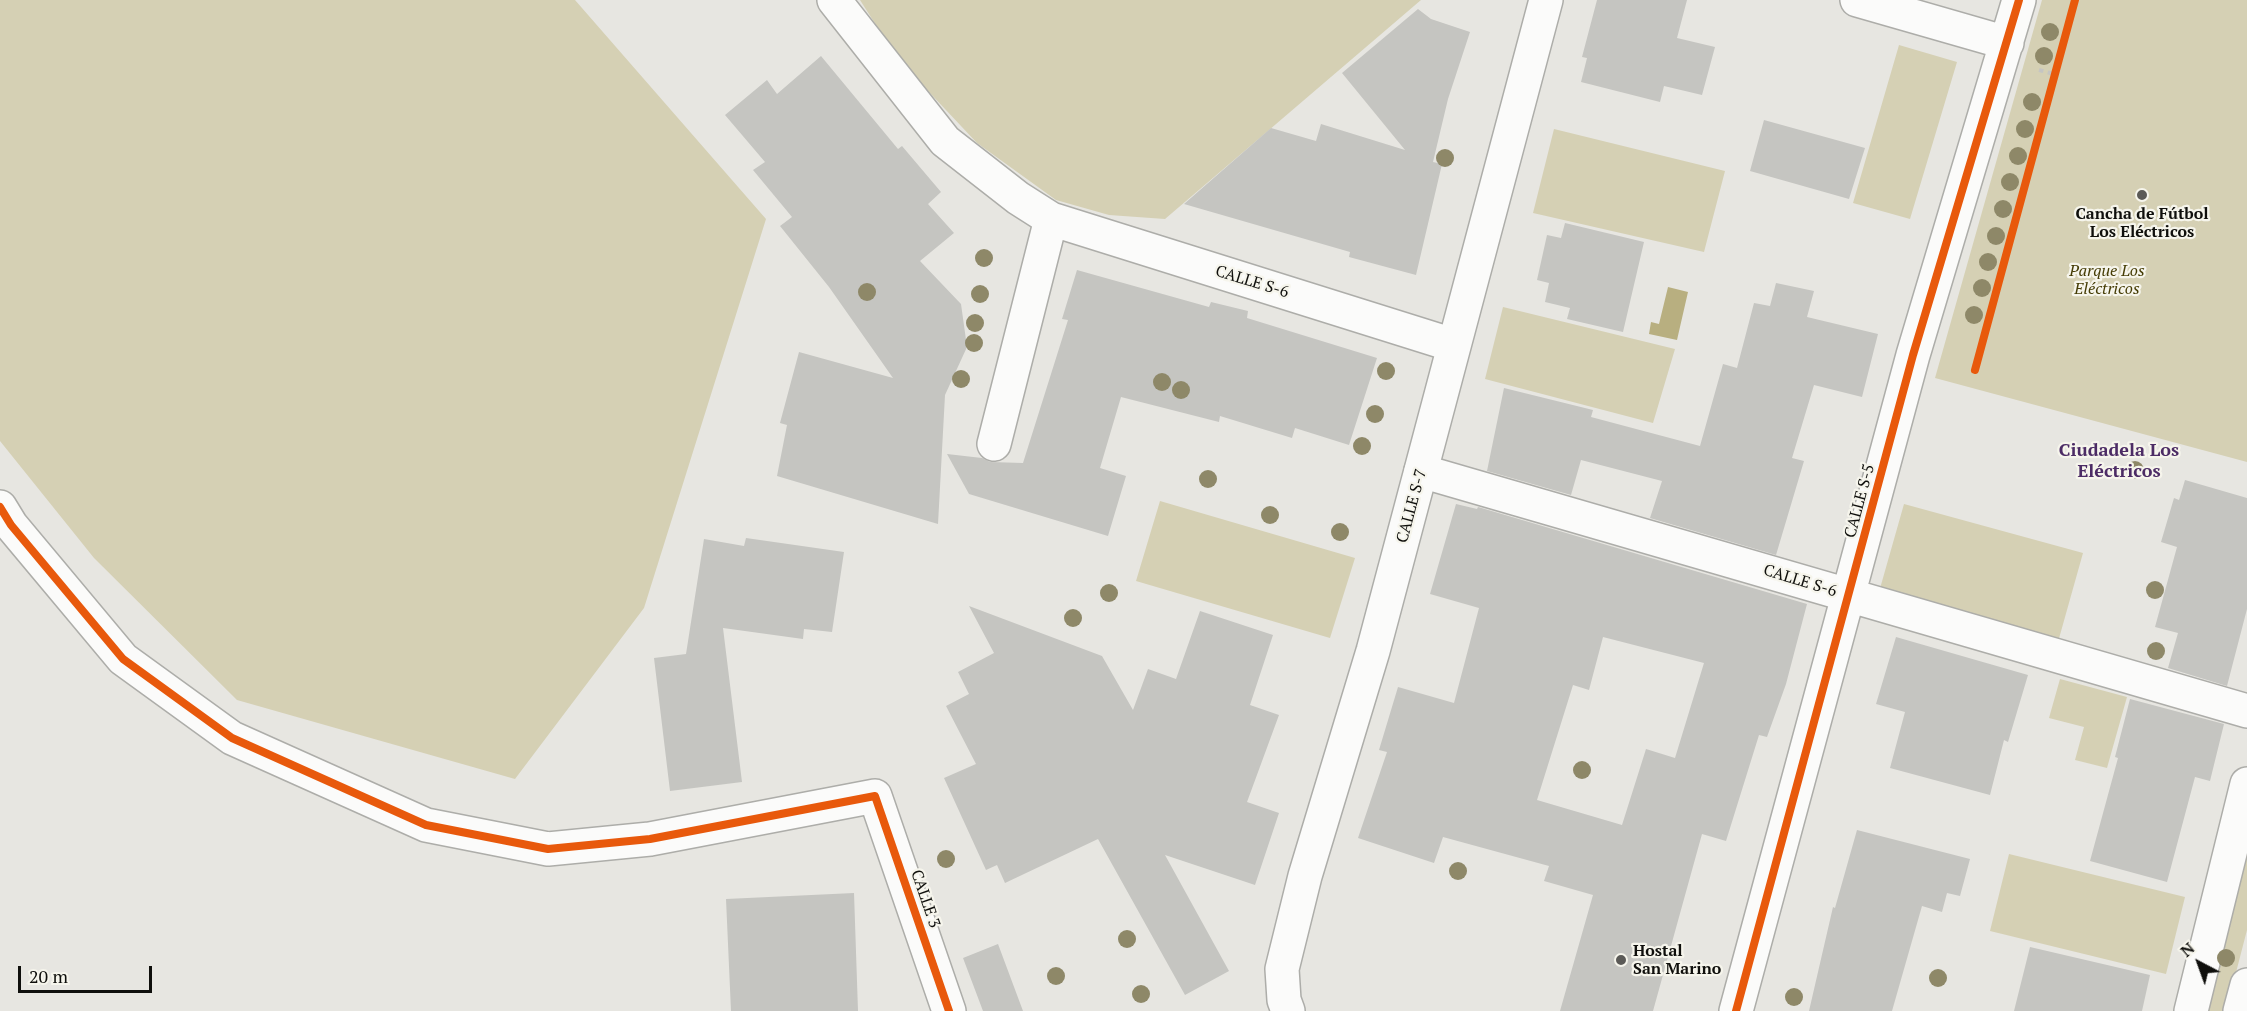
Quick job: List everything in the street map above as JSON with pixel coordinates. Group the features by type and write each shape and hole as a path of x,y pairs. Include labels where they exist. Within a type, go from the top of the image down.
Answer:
{"street":[{"name":"CALLE S-6","path":"834,0 945,141 1018,198 1051,219 1453,345"},
{"name":"CALLE S-7","path":"1288,1011 1284,1000 1282,969 1284,958 1305,876 1373,651 1546,0"},
{"path":"1857,0 2007,43"},
{"name":"CALLE S-5","path":"1736,1011 1913,355 2019,0"},
{"path":"994,444 1051,219"},
{"name":"CALLE S-6","path":"1421,471 2247,711"},
{"name":"CALLE 3","path":"0,507 11,525 123,658 232,738 426,825 548,849 650,839 875,796 950,1011"},
{"path":"2191,1011 2247,784"},
{"path":"2240,1011 2247,985"}],"path":[{"path":"2051,84 2057,63"}],"green space":[{"path":"0,0 575,0 766,219 644,608 515,779 237,700 94,558 0,441"},
{"path":"860,0 1421,0 1165,219 1109,215 1056,200 977,143 897,58"},
{"name":"Cancha de Fútbol Los Eléctricos","path":"2042,0 2247,0 2247,462 1935,378"},
{"path":"1899,45 1957,62 1910,219 1853,203"},
{"path":"1554,129 1725,171 1704,252 1533,213"},
{"path":"1503,307 1675,349 1653,423 1485,379"},
{"path":"1160,501 1355,558 1330,638 1136,581"},
{"path":"1904,504 2083,553 2058,642 1879,592"},
{"path":"2060,679 2127,697 2107,768 2075,760 2084,727 2049,718"},
{"path":"2247,850 2247,930 2226,1011 2205,1011"},
{"path":"2009,854 2185,897 2166,974 1990,931"}],"shaded area":[{"path":"1668,287 1688,292 1677,340 1649,334 1651,322 1659,324"}],"building":[{"path":"1597,0 1687,0 1677,38 1715,47 1702,95 1664,86 1660,102 1581,82 1587,58 1582,57"},
{"path":"1418,9 1431,19 1470,32 1448,99 1433,162 1442,164 1416,275 1349,257 1350,252 1184,204 1271,128 1316,141 1321,124 1405,150 1342,73"},
{"path":"821,56 898,149 902,146 941,192 928,204 954,233 920,261 961,304 967,347 945,395 938,524 777,476 787,425 780,423 799,352 893,378 829,287 780,226 792,217 753,170 765,162 725,115 767,80 777,94"},
{"path":"1764,120 1865,148 1849,199 1750,171"},
{"path":"1565,223 1644,242 1623,332 1567,319 1570,308 1545,302 1549,283 1537,280 1547,235 1561,238"},
{"path":"1077,270 1209,307 1211,302 1248,311 1247,318 1377,358 1349,445 1295,428 1292,438 1220,416 1219,422 1121,397 1100,468 1126,476 1108,536 969,494 947,454 982,458 990,462 1023,463 1068,320 1062,319"},
{"path":"1776,283 1814,291 1807,317 1878,334 1862,397 1814,385 1792,458 1804,461 1776,555 1650,518 1662,481 1581,460 1571,495 1487,471 1504,388 1593,410 1591,417 1700,446 1723,364 1737,368 1754,303 1770,306"},
{"path":"2185,480 2247,498 2247,609 2227,686 2168,668 2178,633 2155,627 2177,547 2161,542 2174,498 2179,500"},
{"path":"1456,504 1477,509 1478,507 1807,604 1786,684 1767,737 1759,735 1726,841 1702,834 1653,1011 1560,1011 1593,895 1544,881 1549,866 1443,837 1434,863 1358,838 1387,752 1379,750 1398,687 1454,703 1479,608 1430,594","holes":["1603,637 1704,663 1675,758 1646,749 1622,825 1537,800 1573,685 1589,690"]},
{"path":"746,538 844,552 832,632 804,629 803,639 723,628 742,782 670,791 654,658 686,654 704,539 744,546"},
{"path":"969,606 1102,656 1133,710 1148,669 1176,679 1200,611 1273,635 1250,705 1279,715 1247,802 1279,813 1255,885 1165,855 1229,971 1185,995 1098,839 1005,883 997,865 986,870 944,778 976,764 946,706 969,694 958,672 994,653"},
{"path":"1896,637 2028,675 2008,742 2004,740 1990,795 1890,768 1905,712 1876,704"},
{"path":"2130,699 2224,724 2210,781 2195,777 2167,882 2090,861 2118,758 2115,757"},
{"path":"1857,830 1970,859 1960,896 1947,893 1942,912 1922,906 1892,1011 1809,1011 1833,907 1835,908"},
{"path":"854,893 858,1011 731,1011 726,899"},
{"path":"998,944 1023,1011 983,1011 963,958"},
{"path":"2030,947 2150,975 2142,1011 2014,1011"}],"cycle path":[{"path":"1736,1011 1913,355 2019,0"},
{"path":"1975,370 2075,0"},
{"path":"0,507 11,525 123,659 232,738 426,825 548,849 650,839 875,796 949,1011"}],"place":[{"name":"Cancha de Fútbol Los Eléctricos","path":"2142,195"},
{"name":"Hostal San Marino","path":"1621,960"}],"district":[{"name":"Ciudadela Los Eléctricos","path":"2119,461"}],"park label":[{"name":"Parque Los Eléctricos","path":"2107,280"}]}
